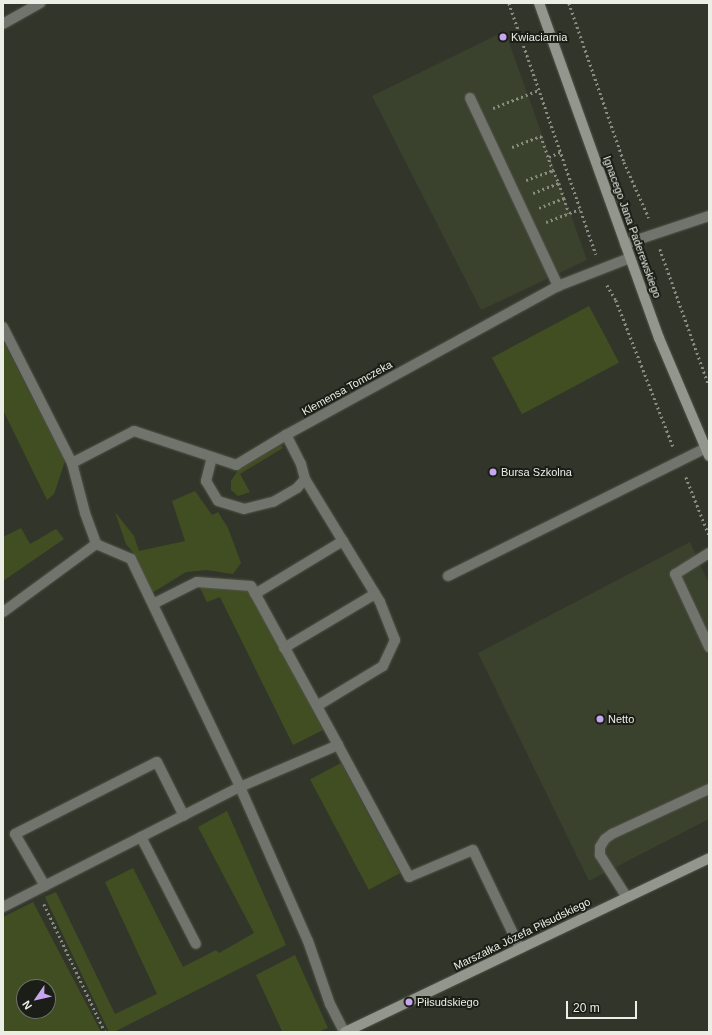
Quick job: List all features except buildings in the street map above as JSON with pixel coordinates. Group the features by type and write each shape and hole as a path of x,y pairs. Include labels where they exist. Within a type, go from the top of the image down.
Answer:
{"street":[{"path":"3,24 40,3"},
{"name":"Ignacego Jana Paderewskiego","path":"539,3 659,338 707,452"},
{"path":"470,98 519,199 558,286"},
{"path":"625,244 709,216"},
{"name":"Klemensa Tomczeka","path":"72,463 134,431 236,465 286,435 558,286 630,258"},
{"path":"3,327 72,463 85,513 96,544 131,558 240,787 308,941 330,1004 344,1032"},
{"path":"286,435 301,464 305,479 375,594 395,640 384,666 317,706"},
{"path":"448,576 707,452"},
{"path":"212,457 206,481 218,501 244,510 273,502 297,488 305,479"},
{"path":"255,594 343,541"},
{"path":"3,612 96,544"},
{"path":"709,553 675,574 709,647"},
{"path":"153,604 197,582 251,586 409,877 473,850 520,948"},
{"path":"284,648 375,594"},
{"path":"3,907 240,787 338,745"},
{"path":"41,888 15,834 157,762 184,816"},
{"path":"626,896 600,855 600,847 605,839 612,834 709,790"},
{"path":"141,837 196,944"},
{"name":"Marszałka Józefa Piłsudskiego","path":"344,1032 626,896 709,858"}],"path":[{"path":"568,3 624,162 655,234 709,386"},
{"path":"477,113 539,90"},
{"path":"497,153 541,136 569,213"},
{"path":"549,157 561,152"},
{"path":"512,185 554,170"},
{"path":"519,199 559,183"},
{"path":"525,213 564,198"},
{"path":"532,227 581,209"},
{"path":"41,888 105,1032"}],"shaded area":[{"path":"505,31 587,260 481,310 372,96"},
{"path":"690,542 709,584 709,819 589,881 478,653"}],"green space":[{"path":"589,306 619,363 522,414 492,358"},
{"path":"3,341 65,461 54,494 47,500 3,410"},
{"path":"281,445 283,448 240,474 250,492 238,496 231,490 231,481 238,470"},
{"path":"195,491 212,515 218,512 228,528 241,563 233,574 207,570 186,572 152,593 132,551 126,544 115,512 134,536 139,551 185,541 172,501"},
{"path":"21,528 30,544 56,529 64,539 3,581 3,537"},
{"path":"199,586 249,591 323,730 293,745 220,597 207,602"},
{"path":"341,763 400,873 369,890 310,779"},
{"path":"227,811 286,945 114,1032 109,1032 45,897 56,892 115,1014 157,994 105,882 133,868 183,967 216,950 219,953 254,933 198,827"},
{"path":"33,902 101,1032 3,1032 3,917"},
{"path":"295,955 328,1028 318,1032 280,1032 282,1031 256,975"}],"place":[{"name":"Kwiaciarnia","path":"503,37"},
{"name":"Bursa Szkolna","path":"493,472"},
{"name":"Netto","path":"600,719"},
{"name":"Piłsudskiego","path":"409,1002"}]}
